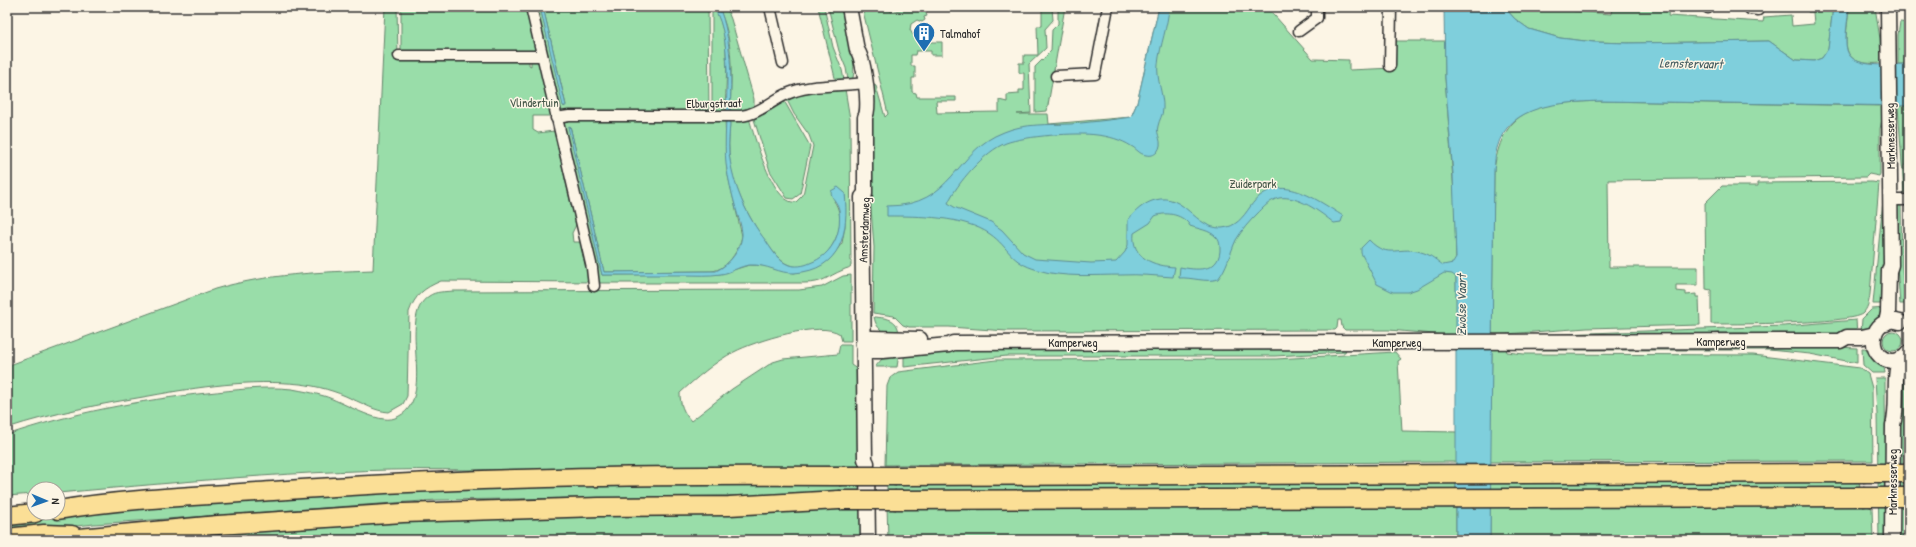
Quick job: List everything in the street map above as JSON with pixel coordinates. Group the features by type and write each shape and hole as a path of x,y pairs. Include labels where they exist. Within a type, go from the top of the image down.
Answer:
{"highway":[{"path":"66,509 88,505 324,487 496,479 698,476 1909,473"},
{"path":"58,540 264,521 411,513 599,507 729,506 839,500 1909,497"},
{"path":"7,505 26,504"},
{"path":"66,504 88,505"},
{"path":"7,516 26,514"},
{"path":"7,538 44,534 90,536"}],"main road":[{"name":"Amsterdamweg","path":"849,7 857,50 854,54 861,83 862,114 865,117 865,194 862,197 868,344"},
{"name":"Marknesserweg","path":"1886,322 1888,314 1889,271 1891,265 1891,200 1887,180 1890,107 1888,7"},
{"name":"Marknesserweg","path":"1891,265 1894,270 1897,313 1905,326"},
{"path":"1875,341 1880,326 1886,322 1905,326"},
{"name":"Kamperweg","path":"868,344 949,345 953,343 1840,341 1847,337 1862,337 1875,341"},
{"name":"Marknesserweg","path":"1875,341 1880,356 1899,357 1889,414 1893,425 1892,540"},
{"path":"868,344 865,458 868,463 868,540"}],"street":[{"path":"531,7 556,118 580,239 592,271 594,286"},
{"path":"770,7 783,63"},
{"path":"1056,76 1096,74 1108,7"},
{"path":"1299,31 1317,18 1317,7"},
{"path":"1390,66 1391,7"},
{"path":"399,56 542,56"},
{"name":"Elburgstraat","path":"556,118 569,116 727,116 750,114 783,96 802,89 861,83"},
{"path":"1891,200 1909,200"}],"green space":[{"name":"Vlindertuin","path":"385,7 397,7 398,58 529,58 529,65 531,66 531,58 538,58 541,61 549,93 546,94 551,116 533,116 533,130 538,133 554,131 576,225 572,233 573,242 580,242 585,258 590,258 596,282 441,281 425,289 414,301 409,312 407,396 403,404 389,412 374,409 326,389 300,384 262,382 186,390 113,402 59,413 7,428 7,366 215,289 274,277 313,273 373,270"},
{"path":"401,7 529,7 539,53 401,54"},
{"path":"533,7 540,7 564,107 566,105 543,7 708,7 709,114 561,114"},
{"path":"712,7 715,8 720,20 725,46 725,114 712,114"},
{"path":"718,7 726,7 731,19 754,99 754,109 730,114 730,46 723,19"},
{"path":"818,7 824,7 833,47 842,70 844,80 836,82"},
{"path":"828,7 845,7 853,56 854,75 852,80 848,80 846,68 839,51"},
{"name":"Zuiderpark","path":"862,7 890,7 891,12 911,7 924,7 927,16 924,17 925,20 922,22 917,20 911,24 910,30 913,35 926,36 926,39 929,39 929,42 942,42 942,55 931,55 931,51 916,51 915,55 911,55 911,66 915,66 915,78 912,78 912,92 916,93 917,97 956,97 956,101 936,101 937,113 999,112 999,100 1007,102 1007,95 1019,94 1019,90 1024,90 1024,73 1019,73 1019,63 1024,63 1024,55 1038,55 1037,26 1042,26 1042,7 1052,7 1053,20 1045,29 1046,48 1029,64 1031,113 1017,114 1048,114 1049,124 1131,117 1137,103 1159,7 1267,7 1313,59 1349,60 1349,70 1394,68 1396,41 1445,41 1445,78 1455,205 1457,336 1389,330 1345,330 1342,327 1341,320 1338,320 1337,328 1335,330 1007,331 949,327 909,327 903,325 894,316 873,313 874,247 870,195 872,84 876,86 885,117 888,114"},
{"path":"1058,7 1065,7 1047,111 1035,112 1035,67 1051,51 1052,30 1058,24"},
{"path":"1504,7 1574,7 1574,11 1611,14 1612,7 1669,7 1668,16 1763,22 1764,17 1791,15 1792,26 1814,24 1813,12 1808,12 1808,7 1833,7 1828,50 1822,58 1814,61 1796,60 1769,41 1628,43 1594,42 1560,38 1529,29 1515,19"},
{"path":"1849,7 1875,7 1880,39 1881,63 1856,61 1850,56 1847,49 1846,40"},
{"path":"1900,22 1909,23 1909,64 1898,64 1898,35"},
{"path":"845,89 850,119 850,267 821,281 811,283 600,283 597,279 561,122 563,120 725,118 727,171 742,236 735,253 728,263 723,267 712,271 604,272 570,126 602,275 720,274 749,265 768,266 794,273 812,269 830,259 842,243 845,226 845,193 834,201 839,212 840,224 837,236 823,257 813,263 801,267 785,263 776,256 760,234 747,212 737,188 730,164 730,118 749,118 760,153 772,182 780,193 788,200 796,202 803,195 813,146 809,135 794,114 786,98 801,92"},
{"path":"783,99 810,146 800,194 793,199 787,198 770,171 753,116"},
{"path":"1599,101 1883,106 1880,129 1880,174 1879,176 1869,174 1866,177 1608,180 1609,267 1698,267 1698,285 1676,285 1676,291 1686,292 1686,295 1696,294 1696,297 1699,297 1700,325 1587,328 1492,335 1494,170 1499,148 1506,131 1516,120 1529,112 1544,106"},
{"path":"1898,106 1909,106 1909,158 1904,166 1904,193"},
{"path":"1758,183 1879,183 1869,302 1862,314 1836,320 1814,322 1711,324 1711,290 1706,289 1705,203 1722,186 1758,186"},
{"path":"1884,189 1885,304 1873,304"},
{"path":"1901,205 1902,268 1906,304 1900,304 1896,253 1897,206"},
{"path":"851,275 851,341 842,341 840,334 831,330 818,329 788,334 744,347 713,365 680,393 680,397 684,411 691,421 732,389 773,362 783,359 838,354 840,345 851,345 851,365 861,372 863,466 365,471 263,476 66,492 66,481 26,481 26,495 7,496 7,435 56,420 106,408 156,399 207,393 281,388 324,396 360,412 379,418 395,418 408,409 415,395 417,378 415,340 416,322 420,307 429,296 435,293 453,291 799,290 822,287 843,276"},
{"path":"1886,308 1883,316 1877,324 1869,330 1861,333 1862,319 1872,309"},
{"path":"874,317 892,320 897,326 899,336 886,333 880,329 875,322"},
{"path":"1856,320 1857,334 1781,337 1743,333 1718,333 1687,337 1534,335 1784,326"},
{"path":"1893,331 1900,334 1903,341 1900,348 1893,351 1886,348 1883,341 1886,334"},
{"path":"1515,347 1838,347 1857,348 1857,363 1810,354 1769,350 1539,350"},
{"path":"1862,348 1871,350 1878,356 1883,364 1885,373 1872,373 1863,365"},
{"path":"935,349 1346,349 1345,352 1275,356 1007,356 904,367 904,353"},
{"path":"1492,349 1506,349 1507,352 1524,354 1753,355 1860,368 1868,374 1872,388 1873,461 1490,462"},
{"path":"1395,352 1401,359 1398,361 1402,431 1457,432 1457,462 885,465 887,386 890,378 898,372 996,360 1276,359"},
{"path":"899,354 897,367 875,367 882,359"},
{"path":"1875,378 1885,378 1886,540 1879,540"},
{"path":"1900,378 1908,378 1903,458 1904,540 1896,540"},
{"path":"1456,476 1456,489 887,494 887,480"},
{"path":"1490,476 1859,479 1860,490 1490,489"},
{"path":"863,480 863,494 437,500 94,524 7,534 7,520 26,518 26,521 66,521 66,514 91,511 424,486"},
{"path":"1456,501 1456,540 888,540 887,506"},
{"path":"1490,501 1857,502 1872,508 1873,540 1490,540"},
{"path":"863,507 862,540 700,540 619,537 329,535 276,540 111,540 388,516"}],"water":[{"path":"540,7 543,7 566,106 563,106"},
{"path":"713,7 718,7 721,12 728,38 731,79 729,153 731,165 737,188 752,221 778,258 789,265 805,265 824,255 830,249 837,235 840,219 839,210 831,191 838,187 845,193 846,208 843,235 839,246 832,257 823,265 810,270 794,273 750,265 725,273 712,275 602,275 568,127 570,126 604,272 716,271 730,261 737,251 742,235 730,186 725,147 727,61 725,40 720,22"},
{"path":"1159,7 1169,7 1158,64 1158,76 1163,109 1157,129 1160,145 1154,155 1140,153 1133,147 1119,140 1106,136 1077,134 1025,138 1006,143 989,153 972,168 958,186 948,203 954,207 991,222 1002,230 1023,253 1035,259 1091,263 1116,262 1125,252 1128,245 1128,220 1140,208 1155,200 1165,199 1174,201 1204,223 1212,227 1222,228 1231,226 1239,221 1260,196 1271,190 1283,188 1295,190 1320,202 1343,216 1341,222 1334,223 1315,209 1294,199 1276,199 1270,202 1248,223 1236,240 1224,270 1218,279 1209,280 1179,278 1180,267 1199,269 1210,267 1215,263 1220,251 1220,245 1217,238 1211,233 1190,226 1184,219 1170,214 1155,216 1150,223 1134,233 1134,242 1136,249 1146,259 1159,265 1175,267 1173,277 1135,275 1079,276 1048,273 1028,267 1021,263 1015,259 997,239 979,228 954,220 940,218 887,216 887,206 909,204 927,197 940,188 974,152 987,141 1004,132 1020,127 1071,124 1131,117 1137,103"},
{"path":"1444,7 1504,7 1515,19 1529,29 1560,38 1594,42 1628,43 1769,41 1796,60 1814,61 1822,58 1828,49 1833,7 1849,7 1846,40 1847,50 1850,56 1857,61 1865,63 1884,65 1909,64 1909,106 1599,101 1569,103 1539,108 1525,114 1513,122 1503,133 1495,156 1494,170 1490,540 1456,540 1456,277 1452,274 1444,273 1417,289 1408,292 1393,292 1377,284 1361,253 1361,248 1369,240 1383,250 1408,250 1424,253 1443,265 1453,263 1456,258 1453,174 1445,78"}],"place":[{"name":"Talmahof","path":"924,52"}],"water label":[{"name":"Lemstervaart","path":"1691,63"},
{"name":"Zwolse Vaart","path":"1461,305"}]}
